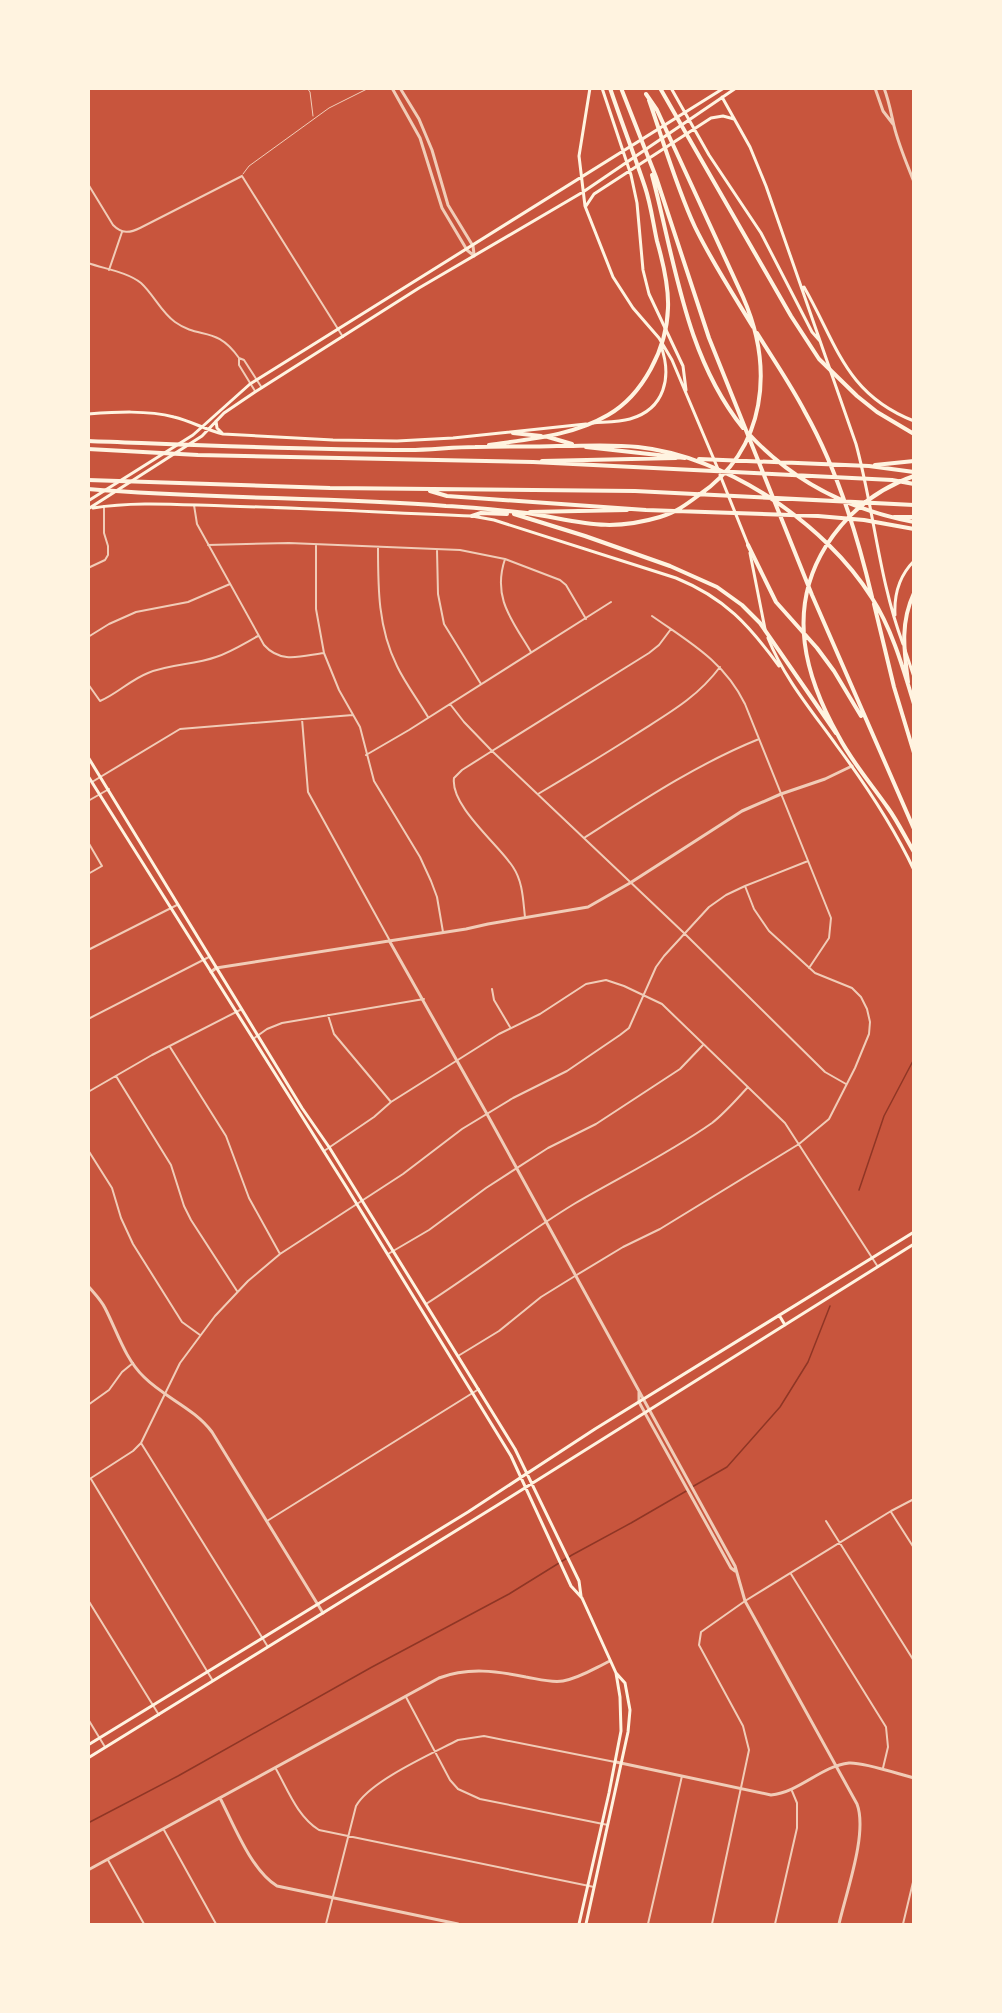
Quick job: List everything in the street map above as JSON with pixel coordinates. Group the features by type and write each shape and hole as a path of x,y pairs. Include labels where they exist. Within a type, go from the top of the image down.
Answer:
{"highway":[{"path":"473,447 545,437 591,423 620,407 630,398 646,376 663,342 669,308 661,256 646,190 610,88"},
{"path":"621,88 663,199 709,338 781,520 868,728 914,829"},
{"path":"660,88 795,324 819,359 877,412 914,434"},
{"path":"88,489 143,494 446,506 510,512 588,525 622,526 664,516 711,487 728,469 750,432 760,397 762,379 760,355 752,319 743,297 657,110 645,91"},
{"path":"645,91 696,227 718,270 806,413 842,492 854,527 894,687 914,753"},
{"path":"649,163 692,334 707,371 735,417 773,458 815,487 865,510 914,522"},
{"path":"513,433 543,436 592,449 682,458"},
{"path":"88,441 409,450 473,447 635,447 687,456 731,474 751,486 834,550 872,598 888,628 914,704"},
{"path":"88,449 198,455 532,462 892,480 914,484"},
{"path":"532,462 553,459 682,458 869,466 914,474"},
{"path":"869,466 914,461"},
{"path":"838,736 820,702 808,665 804,640 805,607 816,567 830,541 852,514 878,493 914,474"},
{"path":"88,480 423,489 635,491 914,505"},
{"path":"423,489 447,496 632,509 864,520 914,529"},
{"path":"472,516 481,513 620,512 632,509"},
{"path":"510,512 670,566 717,587 742,605 760,623 890,810 914,852"},
{"path":"864,520 877,517 914,516"},
{"path":"748,545 776,602 818,648 834,670 868,728"},
{"path":"910,692 903,637 904,621 914,593"}],"main road":[{"path":"590,88 579,156 585,206 613,277 633,308 659,338 672,360 741,525 748,545 763,621 773,651 785,674"},
{"path":"602,88 631,175 637,203 643,270 649,294 683,366 687,396"},
{"path":"671,88 710,155 761,233 812,332 821,343"},
{"path":"88,501 104,494 193,435 250,384 613,159 717,90 724,88"},
{"path":"89,509 202,436 216,421 255,392 474,256 583,192 736,88"},
{"path":"717,90 750,147 801,280 865,478 895,623 914,677"},
{"path":"585,206 594,194 711,118 723,116 735,119"},
{"path":"801,280 819,312 834,347 857,383 884,406 914,421"},
{"path":"88,414 148,414 175,417 208,431 223,434 397,441 513,433 528,429 628,420 649,410 662,393 667,363 659,338"},
{"path":"216,421 217,428 223,434"},
{"path":"117,506 112,503 111,495 120,483"},
{"path":"89,509 104,506 194,505 472,516 550,536 690,583 720,600 749,626 852,766 896,836 914,870"},
{"path":"895,623 897,588 906,570 914,561"},
{"path":"88,757 528,1472 579,1581 582,1598 610,1661 616,1673 625,1683 630,1710 622,1763 586,1924"},
{"path":"88,776 421,1307 511,1456 564,1570 572,1586 582,1598"},
{"path":"88,1745 423,1540 639,1402 914,1232"},
{"path":"88,1758 914,1244"},
{"path":"421,1307 426,1305"},
{"path":"779,1315 785,1325"},
{"path":"452,1360 457,1357"},
{"path":"423,1540 428,1548"},
{"path":"579,1924 616,1762 622,1717 616,1673"}],"street":[{"path":"392,88 420,138 434,186 446,216 467,250 474,256"},
{"path":"400,88 419,119 432,150 448,205 473,246 474,256"},
{"path":"875,88 883,111 894,125"},
{"path":"884,88 914,182"},
{"path":"88,184 113,225 122,232 133,232 242,176 343,337"},
{"path":"434,186 441,185"},
{"path":"109,270 122,232"},
{"path":"88,263 139,281 176,323 220,339 244,360 262,388"},
{"path":"239,358 239,365 255,392"},
{"path":"194,505 197,524 258,636 271,653 280,657 324,654"},
{"path":"88,568 105,560 108,555 104,533 104,506"},
{"path":"208,544 289,543 473,552 505,559 563,582 586,619"},
{"path":"316,545 316,609 324,654 331,674 360,727 374,782 420,857 431,881 443,932"},
{"path":"378,547 378,594 384,631 397,668 428,717"},
{"path":"437,550 438,594 444,624 481,684"},
{"path":"505,559 500,579 501,595 512,620 531,652"},
{"path":"88,637 109,624 136,612 188,602 230,584"},
{"path":"366,755 611,602"},
{"path":"652,616 703,652 736,685 831,918 829,938 809,968"},
{"path":"526,918 522,889 513,867 472,818 454,786 456,775 649,653 659,645 671,629"},
{"path":"88,684 100,701 146,674 175,665 216,657 258,636"},
{"path":"538,794 684,703 702,689 720,667"},
{"path":"450,704 492,751 684,933 825,1072 846,1084"},
{"path":"92,782 180,729 353,715"},
{"path":"302,719 308,792 735,1566 745,1601 857,1804 861,1825 839,1924"},
{"path":"584,838 627,810 709,763 759,739"},
{"path":"210,972 216,968 390,942 588,907 630,883 742,811 781,794 825,779 852,766"},
{"path":"88,801 109,789"},
{"path":"88,842 102,866 88,874"},
{"path":"213,1682 90,1479 133,1451 141,1443 180,1363 237,1291 280,1254 403,1174 462,1129 513,1098 567,1071 620,1035 629,1028 656,967 709,907 745,886 808,861"},
{"path":"457,1357 499,1331 530,1305 575,1276 623,1247 660,1229 799,1144 829,1119 869,1034 870,1022 867,1009 861,997 852,988 809,968 760,921 745,886"},
{"path":"88,950 177,904"},
{"path":"88,1019 209,957"},
{"path":"322,1152 374,1117 391,1102 511,1028 540,1014 586,984 606,980 662,1004 786,1123 878,1267"},
{"path":"492,989 494,1000 511,1028"},
{"path":"253,1039 267,1029 282,1023 424,999"},
{"path":"88,1092 242,1009"},
{"path":"328,1015 334,1034 391,1102"},
{"path":"388,1254 429,1230 486,1188 548,1148 596,1124 680,1069 703,1045"},
{"path":"170,1047 226,1136 249,1198 280,1254"},
{"path":"116,1076 171,1165 184,1206 237,1291"},
{"path":"426,1305 520,1238 575,1204 633,1173 712,1122 748,1087"},
{"path":"88,1150 112,1188 126,1231 133,1244 182,1322 200,1335"},
{"path":"88,1286 104,1306 133,1363 144,1377 204,1421 323,1613"},
{"path":"89,1404 109,1389 122,1372 133,1363"},
{"path":"267,1522 478,1389"},
{"path":"639,1390 639,1402 731,1568 735,1571"},
{"path":"141,1443 268,1647"},
{"path":"712,1924 749,1761 748,1738 699,1645 701,1632 745,1601 914,1499"},
{"path":"891,1511 914,1548"},
{"path":"826,1521 914,1661"},
{"path":"791,1574 886,1727 888,1748 883,1770"},
{"path":"88,1600 159,1715"},
{"path":"88,1870 430,1682 459,1672 482,1670 551,1682 563,1681 610,1661"},
{"path":"405,1696 450,1780 458,1790 469,1796 608,1825"},
{"path":"88,1719 105,1747"},
{"path":"326,1924 356,1806 366,1792 458,1740 484,1736 771,1795 792,1791 837,1767 854,1764 914,1778"},
{"path":"275,1767 306,1820 319,1830 594,1887"},
{"path":"648,1924 682,1776"},
{"path":"775,1924 797,1828 796,1803 792,1791"},
{"path":"220,1798 258,1867 269,1881 286,1889 458,1924"},
{"path":"163,1829 216,1924"},
{"path":"108,1860 144,1924"},
{"path":"903,1924 914,1878"}],"lane":[{"path":"307,88 310,92 313,118"},
{"path":"242,176 249,166 313,118 369,88"}],"waterway":[{"path":"859,1190 884,1116 914,1059"},
{"path":"692,1487 727,1467 780,1407 808,1362 830,1306"},
{"path":"88,1823 509,1594 572,1555 688,1490"}]}
